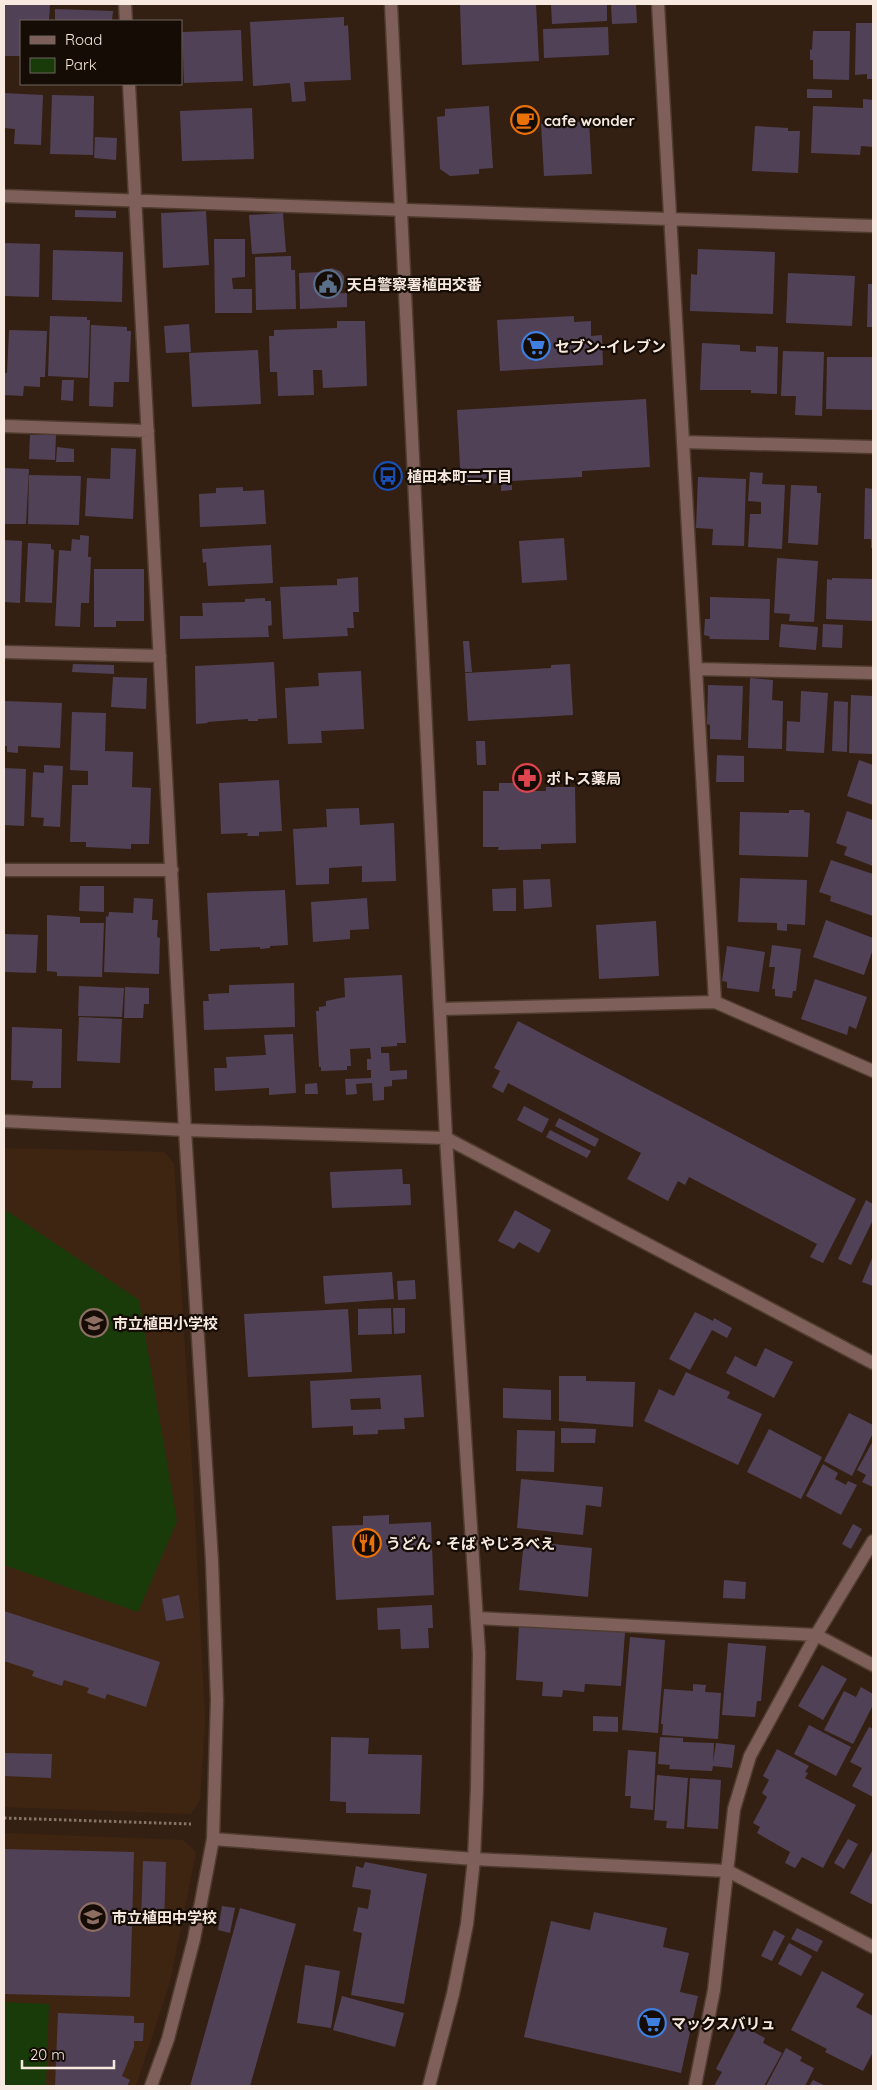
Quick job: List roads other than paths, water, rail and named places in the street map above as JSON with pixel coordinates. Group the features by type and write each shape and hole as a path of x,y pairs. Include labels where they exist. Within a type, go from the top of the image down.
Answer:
{"street":[{"path":"125,4 126,20"},
{"path":"391,4 446,1138 477,1618 479,1692 474,1859 467,1924 455,1985 429,2086"},
{"path":"658,4 715,1002"},
{"path":"129,85 185,1130 212,1561 217,1700 213,1839 194,1938 168,2039 151,2086"},
{"path":"4,196 873,226"},
{"path":"4,426 148,431"},
{"path":"683,442 873,447"},
{"path":"4,652 160,656"},
{"path":"696,668 873,673"},
{"path":"4,870 172,870"},
{"path":"441,1009 715,1002 873,1070"},
{"path":"4,1121 185,1130 446,1138 873,1363"},
{"path":"695,2086 714,1990 734,1809 750,1756 816,1635 873,1541"},
{"path":"477,1618 816,1635 873,1665"},
{"path":"213,1839 474,1859 728,1871 873,1947"}],"place":[{"name":"cafe wonder","path":"525,120"},
{"name":"天白警察署植田交番","path":"328,284"},
{"name":"セブン-イレブン","path":"536,346"},
{"name":"植田本町二丁目","path":"388,476"},
{"name":"ポトス薬局","path":"527,778"},
{"name":"市立植田小学校","path":"94,1323"},
{"name":"うどん・そば やじろべえ","path":"367,1543"},
{"name":"市立植田中学校","path":"93,1917"},
{"name":"マックスバリュ","path":"652,2023"}]}
